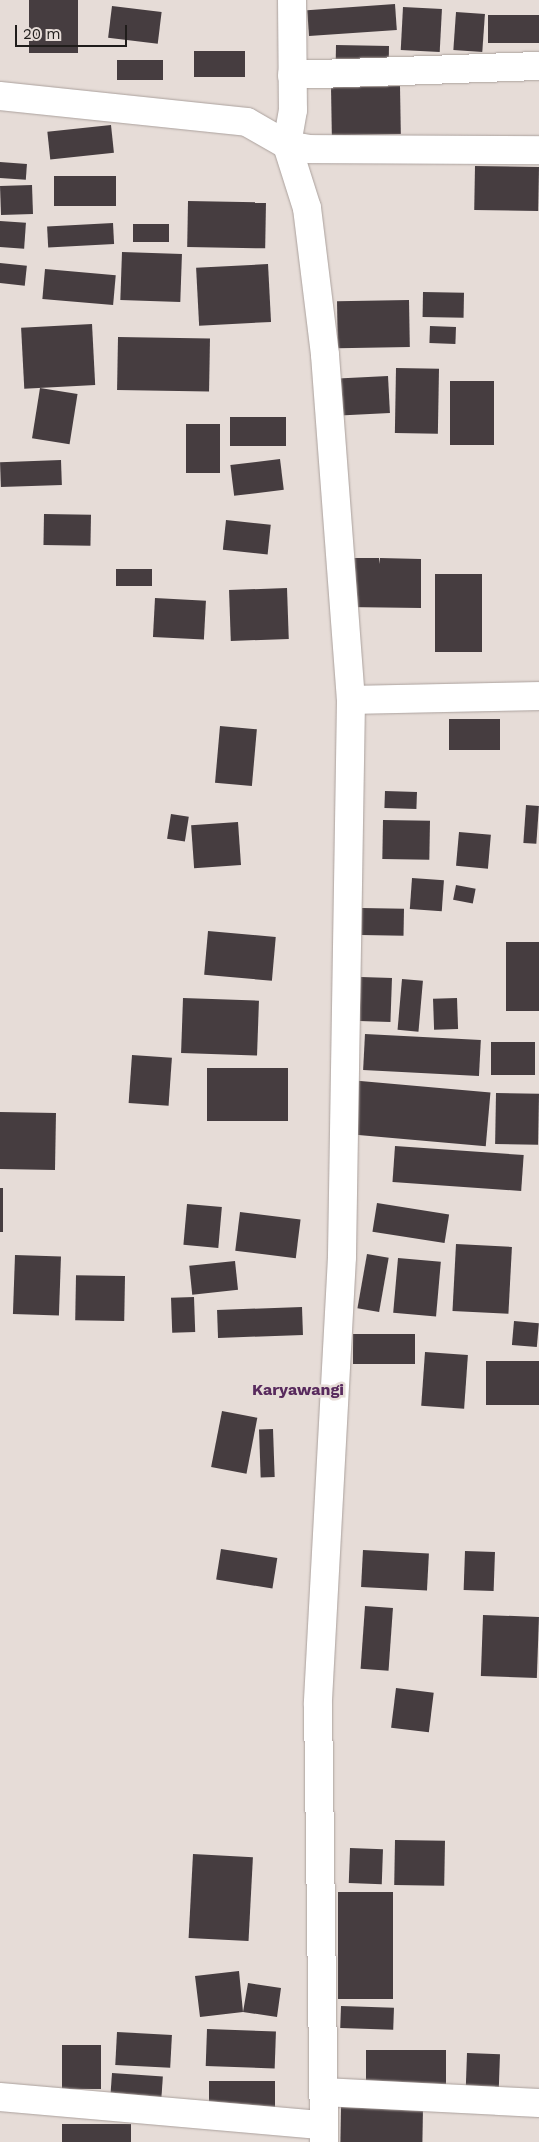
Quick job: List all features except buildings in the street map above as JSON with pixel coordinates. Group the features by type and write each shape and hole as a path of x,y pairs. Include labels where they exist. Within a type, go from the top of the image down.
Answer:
{"street":[{"path":"0,2097 324,2133 318,1704 342,1257 351,700 325,354 307,208 287,145 293,110 292,0"},
{"path":"292,75 539,66"},
{"path":"0,96 247,122 287,145 310,149 539,150"},
{"path":"351,700 539,696"},
{"path":"323,2092 539,2103"}],"district":[{"name":"Karyawangi","path":"298,1390"}]}
